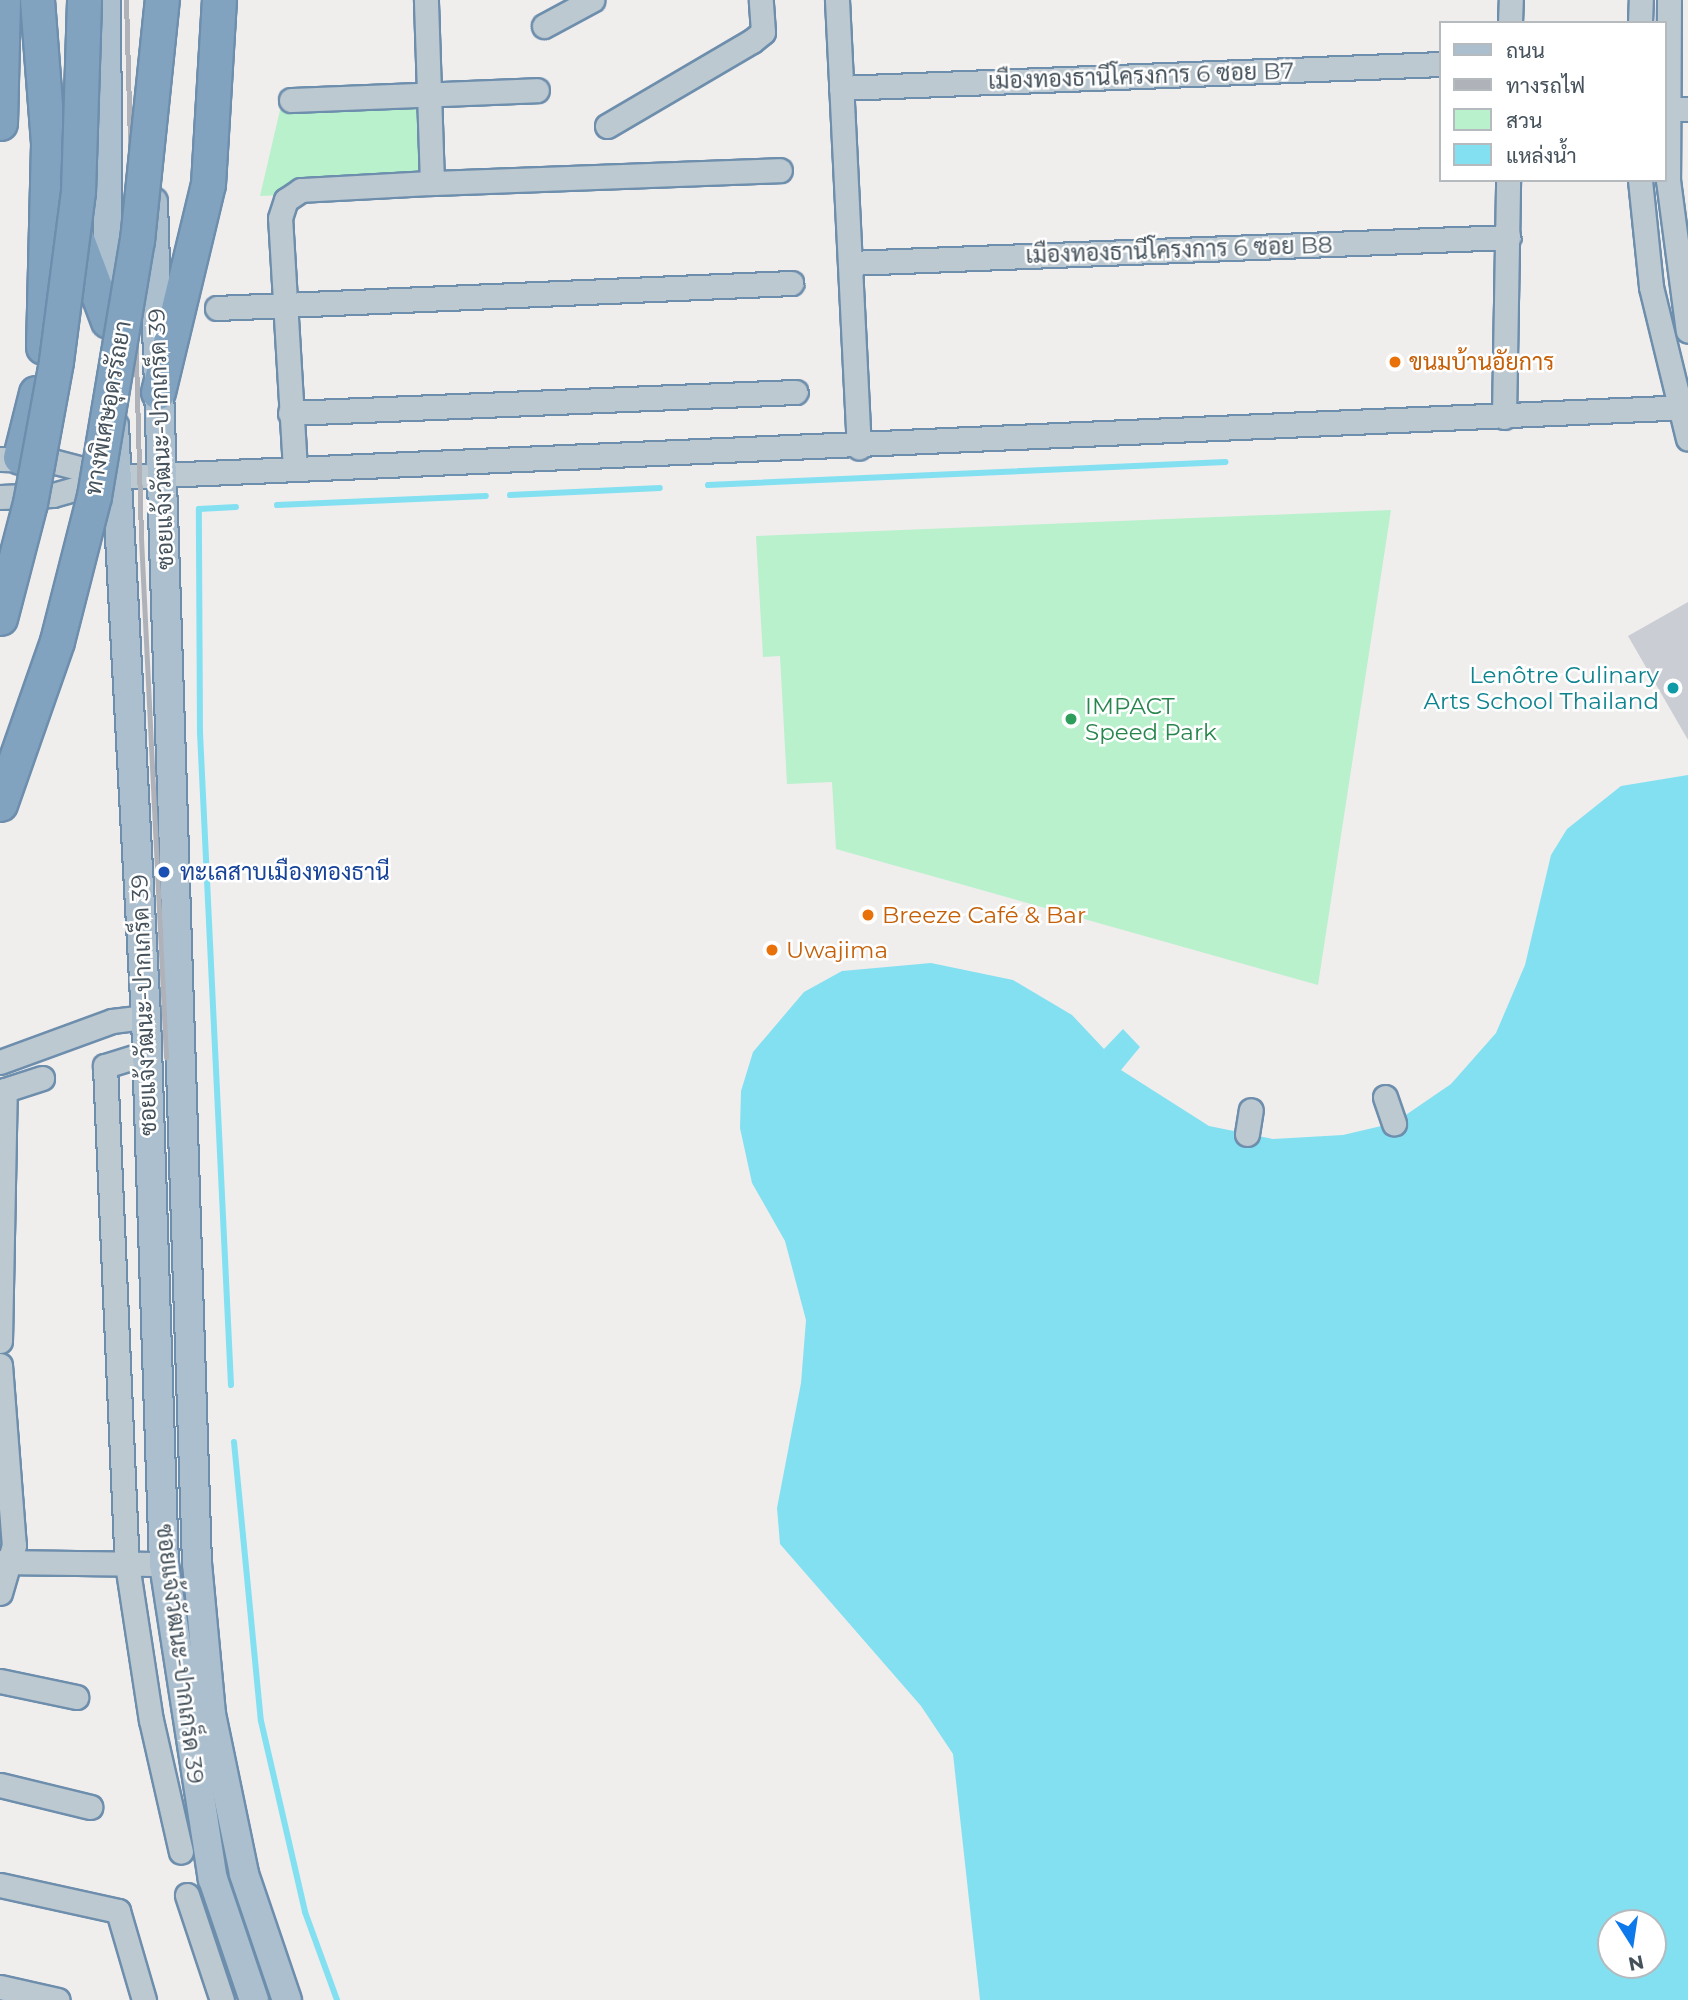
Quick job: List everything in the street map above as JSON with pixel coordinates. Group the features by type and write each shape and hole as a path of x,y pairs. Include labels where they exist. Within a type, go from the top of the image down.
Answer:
{"highway":[{"path":"0,123 2,0"},
{"path":"10,458 42,367 50,262 48,144 37,0"},
{"path":"0,618 30,503 56,361 78,192 84,0"},
{"path":"158,392 208,184 219,0"},
{"name":"ทางพิเศษอุดรรัถยา","path":"0,804 57,640 94,496 164,11"},
{"path":"48,144 83,267 108,321"}],"main road":[{"name":"ซอยแจ้งวัฒนะ-ปากเกร็ด 39","path":"106,0 108,321 146,1017 164,1564 214,1879 254,2000"},
{"name":"ซอยแจ้งวัฒนะ-ปากเกร็ด 39","path":"147,0 197,1563 216,1741 244,1874 287,2000"}],"street":[{"path":"426,0 432,183"},
{"path":"544,26 592,0"},
{"path":"607,125 752,41 762,32 761,0"},
{"path":"837,0 859,446"},
{"path":"1510,21 1511,0"},
{"path":"1640,21 1641,0"},
{"path":"1667,73 1669,0"},
{"name":"เมืองทองธานีโครงการ 6 ซอย B7","path":"841,88 1440,64"},
{"path":"291,100 431,92 537,90"},
{"path":"1667,109 1688,109"},
{"path":"1667,125 1675,251 1688,331"},
{"path":"295,469 281,307 286,200 301,190 780,170"},
{"path":"1504,417 1508,182"},
{"path":"1640,182 1651,287 1683,408 1688,439"},
{"name":"เมืองทองธานีโครงการ 6 ซอย B8","path":"850,264 1508,237"},
{"path":"217,308 791,283"},
{"path":"290,413 796,391"},
{"path":"10,458 117,477 1683,408"},
{"path":"0,497 52,495 117,477"},
{"path":"0,1062 112,1021 146,1017"},
{"path":"147,1053 105,1066 127,1564 181,1852"},
{"path":"0,1341 5,1090 42,1078"},
{"path":"1385,1097 1394,1123"},
{"path":"1247,1134 1251,1110"},
{"path":"0,1365 5,1464 5,1563 0,1593"},
{"path":"5,1563 164,1564"},
{"path":"0,1681 76,1697"},
{"path":"0,1784 90,1807"},
{"path":"0,1885 118,1911 144,2000"},
{"path":"187,1895 222,2000"},
{"path":"0,1987 58,2000"}],"green space":[{"path":"420,102 421,188 260,196 280,110"},
{"name":"IMPACT Speed Park","path":"1391,510 1318,985 836,849 832,782 787,784 780,656 763,657 756,536"}],"water":[{"path":"1688,775 1688,2000 980,2000 953,1754 921,1706 780,1544 777,1508 801,1383 806,1320 785,1241 752,1183 740,1128 741,1091 753,1052 804,992 842,971 931,963 1013,980 1072,1015 1104,1049 1123,1029 1140,1047 1121,1070 1209,1126 1273,1139 1343,1135 1394,1123 1451,1084 1496,1033 1525,965 1551,855 1567,829 1621,786"}],"building":[{"name":"Lenôtre Culinary Arts School Thailand","path":"1688,602 1688,740 1628,636"}],"waterway":[{"path":"708,485 1225,462"},
{"path":"510,495 660,488"},
{"path":"277,505 486,496"},
{"path":"231,1385 200,733 199,509 236,507"},
{"path":"234,1442 261,1721 305,1912 337,2000"}],"railway":[{"path":"126,0 141,538 166,1057"}],"place":[{"name":"ขนมบ้านอัยการ","path":"1395,362"},
{"name":"Lenôtre Culinary Arts School Thailand","path":"1673,688"},
{"name":"IMPACT Speed Park","path":"1071,719"},
{"name":"ทะเลสาบเมืองทองธานี","path":"164,872"},
{"name":"Breeze Café & Bar","path":"868,915"},
{"name":"Uwajima","path":"772,950"}]}
